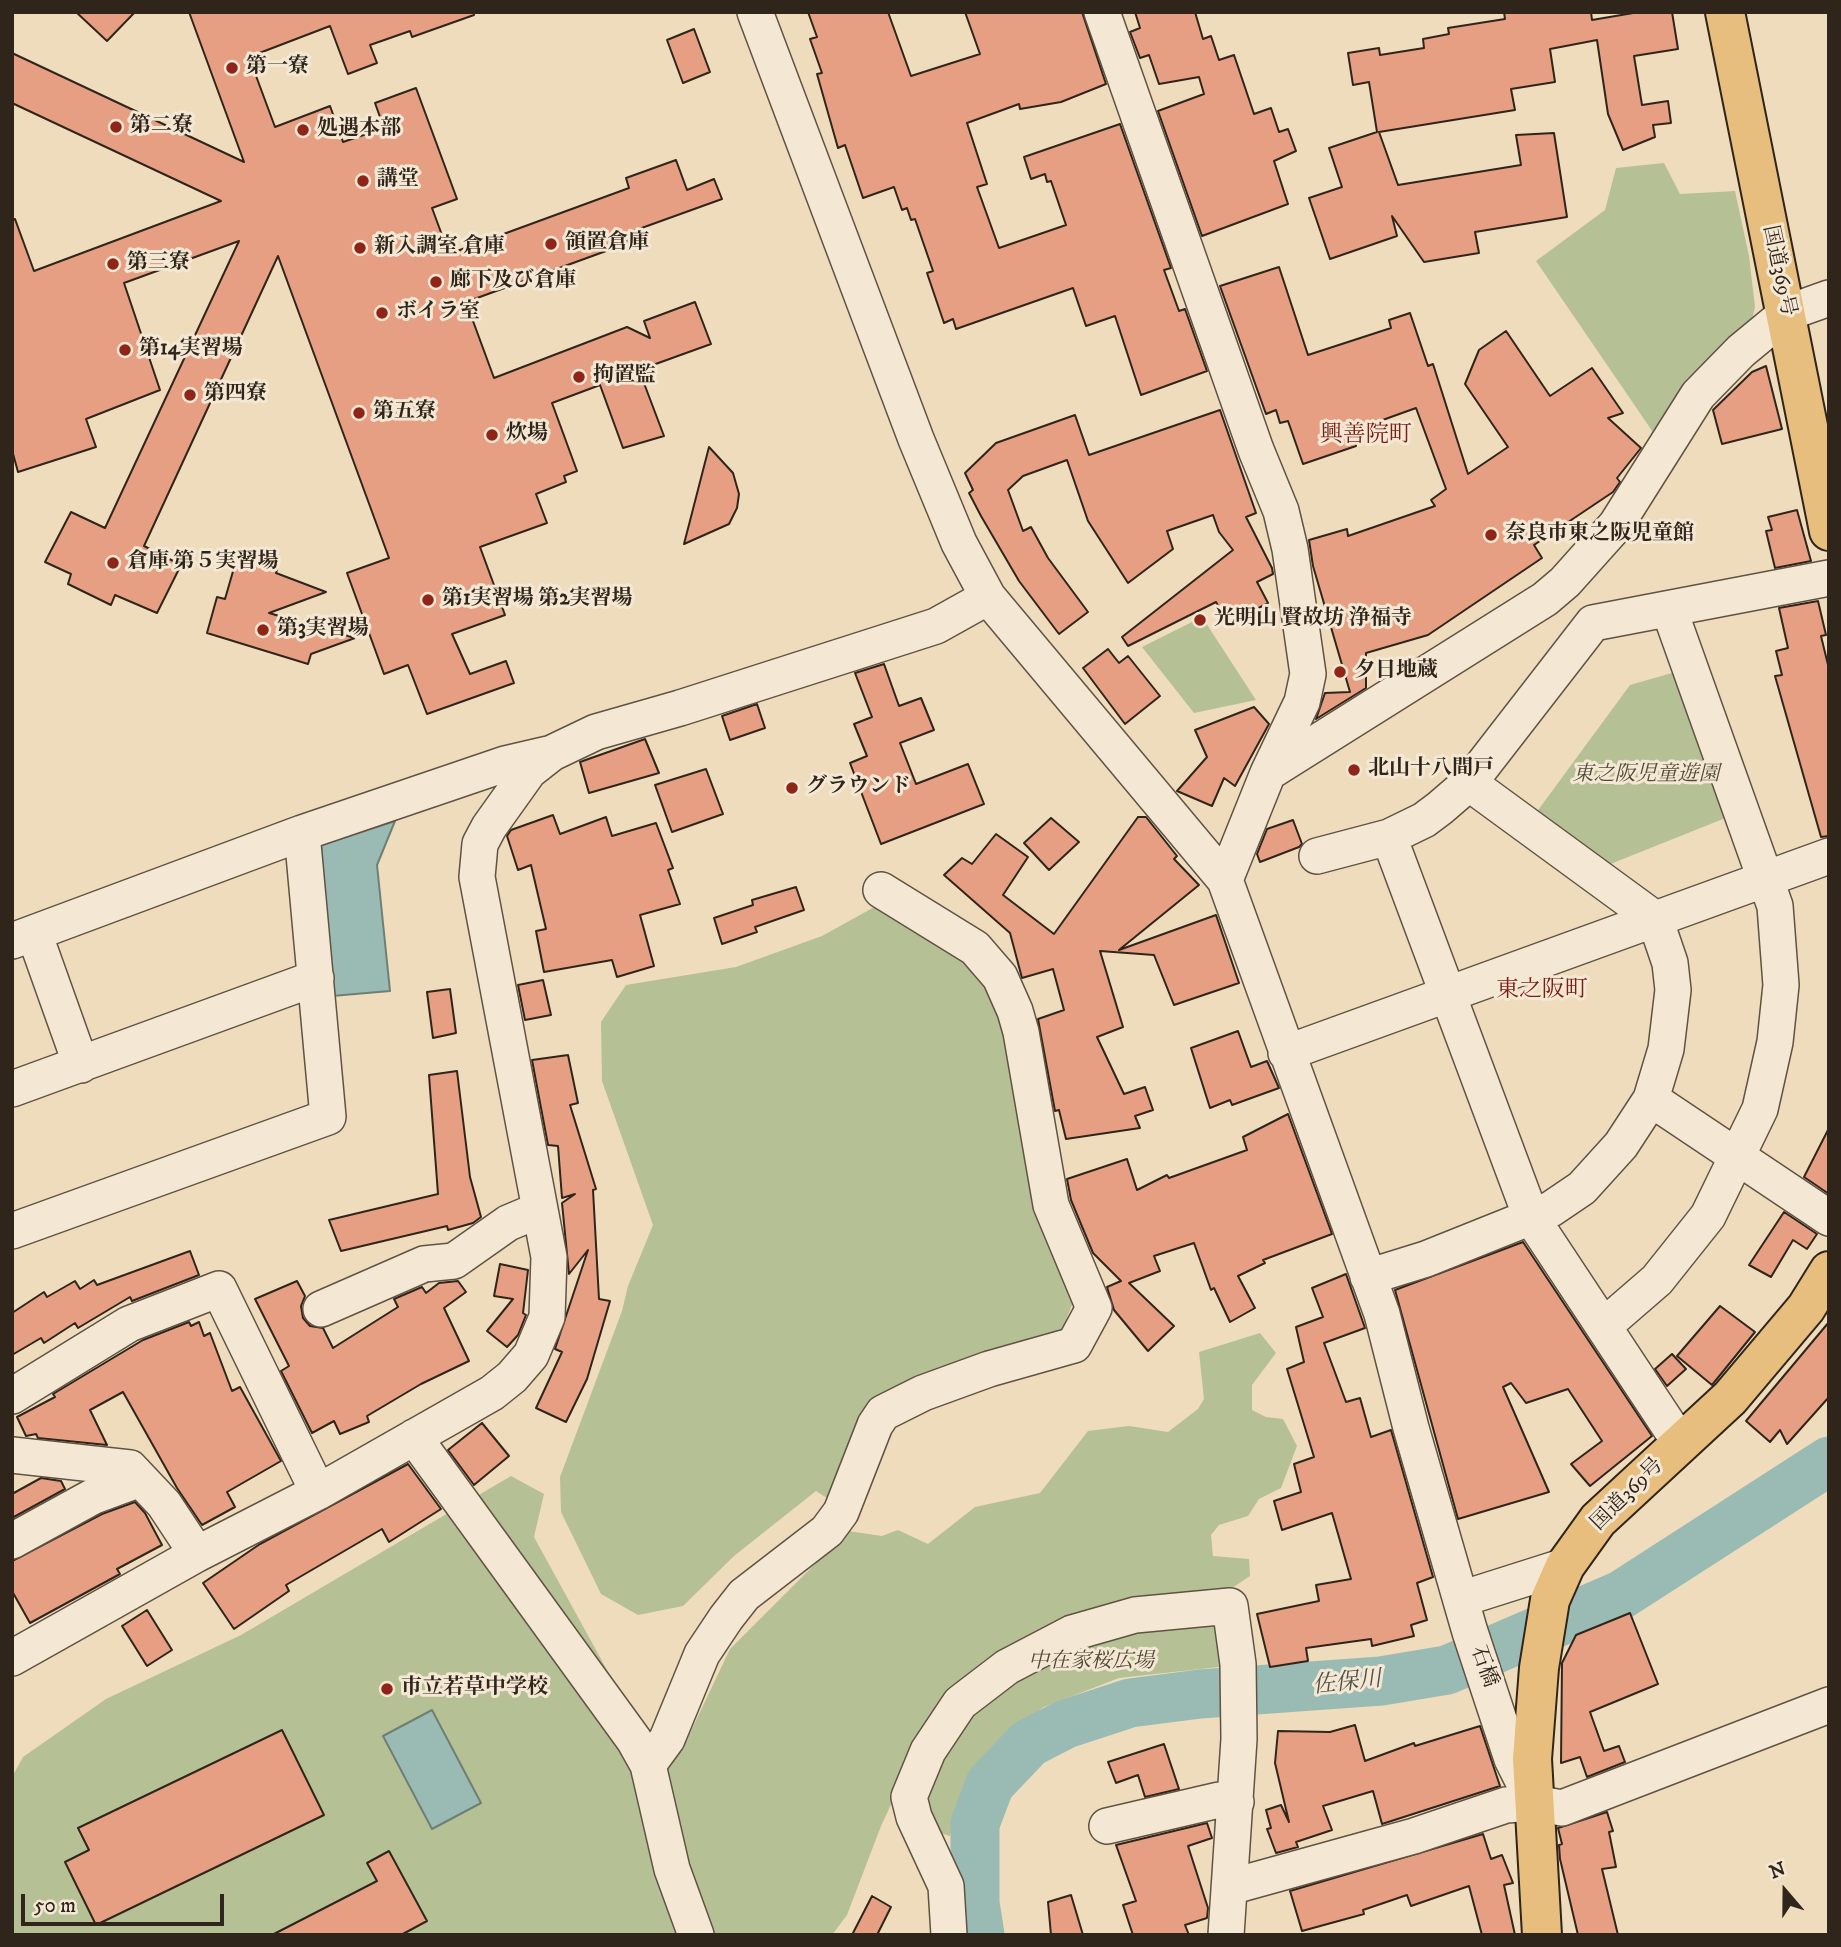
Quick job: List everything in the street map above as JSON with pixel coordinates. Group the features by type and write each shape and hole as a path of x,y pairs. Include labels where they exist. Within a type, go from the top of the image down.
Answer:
{"highway":[{"name":"国道369号","path":"1725,12 1829,531"},
{"name":"国道369号","path":"1542,1935 1532,1759 1539,1668 1557,1583 1598,1520 1730,1398 1806,1308 1829,1271"}],"street":[{"path":"755,12 916,439 959,543 988,597 1225,880 1268,773 1302,702 1308,674 1290,549 1281,511 1256,450 1101,12"},
{"path":"1268,773 1545,599 1565,582 1616,525 1698,395 1741,351 1787,313 1829,298"},
{"path":"1317,856 1389,837 1424,820 1469,783 1593,623 1829,578"},
{"path":"81,1065 23,937 302,833 505,764 552,753 596,732 936,626 988,597"},
{"path":"1605,1325 1657,1280 1684,1250 1708,1216 1739,1157 1760,1109 1768,1079 1781,985 1775,905 1669,609"},
{"path":"17,1644 318,1492 492,1393 513,1377 531,1355 547,1317 549,1257 481,908 477,857 484,835 529,771 552,753"},
{"path":"1368,1278 1426,1259 1551,1209 1582,1188 1602,1169 1651,1099 1666,1049 1673,990 1670,963 1655,919 1469,783"},
{"path":"12,1231 328,1117 302,833"},
{"path":"1389,837 1531,1217 1605,1325 1681,1444"},
{"path":"1286,1053 1829,856"},
{"name":"石橋","path":"1225,880 1382,1314 1411,1427 1470,1632 1496,1703 1512,1759 1534,1803"},
{"path":"648,1765 667,1739 702,1654 732,1611 766,1576 827,1531 841,1513 875,1425 883,1413 934,1389 1074,1345 1094,1308 1051,1205 1021,1032 1000,977 975,948 881,890"},
{"path":"12,1089 316,978"},
{"path":"1651,1099 1829,1218"},
{"path":"321,1309 424,1264 454,1261 508,1223 539,1210"},
{"path":"12,1396 129,1324 219,1289 318,1492"},
{"path":"414,1437 634,1740 648,1765 672,1869 696,1935"},
{"path":"12,1455 130,1468 163,1504 197,1554"},
{"path":"12,1541 94,1496 140,1479"},
{"path":"1461,1599 1557,1583"},
{"path":"948,1935 946,1886 914,1817 909,1797 928,1751 960,1703 979,1686 1037,1649 1072,1633 1135,1615 1230,1606 1238,1664 1239,1724 1226,1935"},
{"path":"1230,1887 1414,1836 1506,1804 1534,1803 1562,1808 1829,1705"},
{"path":"1107,1826 1219,1800 1236,1802"}],"green space":[{"path":"1664,163 1680,194 1735,191 1749,256 1755,307 1751,324 1657,438 1536,261 1605,210 1616,168"},
{"path":"1202,617 1256,700 1194,713 1142,647"},
{"name":"東之阪児童遊園","path":"1679,671 1733,815 1603,867 1533,817 1630,685"},
{"path":"878,905 965,958 988,984 1010,1032 1076,1295 1059,1337 910,1385 833,1502 816,1491 734,1556 683,1606 638,1615 601,1594 561,1512 560,1477 622,1311 628,1286 653,1225 602,1081 601,1022 626,985 736,967 822,936"},
{"path":"1260,1333 1276,1353 1252,1385 1252,1410 1266,1417 1283,1419 1297,1446 1281,1488 1259,1499 1248,1516 1219,1525 1211,1535 1213,1556 1249,1559 1250,1576 1229,1590 1125,1604 915,1753 881,1826 847,1915 832,1935 12,1935 12,1777 23,1757 106,1699 241,1635 511,1476 544,1494 534,1537 641,1732 681,1752 730,1649 848,1531 882,1536 898,1530 928,1544 975,1507 1040,1493 1088,1431 1129,1426 1168,1432 1198,1409 1204,1399 1199,1352"},
{"name":"中在家桜広場","path":"1215,1626 1220,1639 1219,1667 1119,1678 1044,1707 1010,1731 969,1782 955,1813 950,1836 936,1832 928,1819 925,1786 954,1732 1001,1688 1083,1640 1131,1631"}],"water":[{"path":"395,821 377,865 390,991 332,996 321,845"},
{"path":"432,1710 481,1803 432,1829 383,1736"}],"building":[{"path":"76,12 135,12 107,41"},
{"path":"189,12 473,12 474,15 412,37 410,31 370,45 377,63 348,74 330,26 249,57 275,127 330,106 343,142 384,128 375,103 416,88 457,199 432,208 449,254 629,188 626,178 676,160 687,190 714,179 722,199 625,234 628,243 466,302 494,378 627,327 650,338 644,321 695,302 711,344 639,370 664,436 623,448 600,385 552,403 577,471 564,476 566,482 536,494 547,523 480,547 505,615 452,634 470,674 506,661 514,683 427,714 408,665 384,674 347,573 389,558 278,256 144,546 181,565 157,613 115,595 111,605 68,584 71,574 45,562 71,512 105,528 239,241 124,283 160,390 86,419 96,447 18,472 12,450 12,220 15,219 34,271 221,201 12,103 12,53 244,162"},
{"path":"808,12 888,12 911,76 980,54 965,12 1082,12 1106,84 1061,102 1020,109 1019,104 967,123 987,184 977,187 999,248 1066,225 1051,181 1047,182 1045,174 1031,179 1024,157 1120,124 1171,268 1164,270 1179,311 1185,309 1207,371 1141,395 1115,316 1086,326 1073,288 956,329 953,319 944,323 927,273 933,271 915,219 911,220 907,208 902,210 894,187 863,198 845,145 838,148 817,74 822,73 810,39 817,37"},
{"path":"1135,12 1195,12 1203,39 1211,36 1219,60 1234,55 1254,114 1271,108 1279,132 1288,129 1296,151 1274,161 1288,204 1202,236 1158,111 1204,94 1199,77 1159,84 1149,55 1140,58 1130,32 1140,28"},
{"path":"1504,12 1591,12 1592,20 1639,12 1672,12 1678,49 1634,56 1642,105 1668,101 1671,123 1653,125 1655,137 1623,150 1608,114 1597,40 1550,49 1555,82 1511,89 1515,110 1379,132 1398,185 1521,165 1516,135 1554,133 1567,217 1475,232 1479,253 1424,262 1392,216 1397,236 1330,259 1309,198 1342,187 1329,148 1377,132 1369,82 1353,85 1348,53 1379,48 1380,55 1424,48 1423,39 1449,34 1448,28 1505,19"},
{"path":"694,29 710,72 683,83 667,40"},
{"path":"1279,267 1308,355 1391,328 1389,320 1410,313 1428,366 1433,364 1468,474 1508,447 1465,384 1479,350 1506,331 1550,396 1592,368 1623,413 1608,418 1641,448 1617,478 1620,482 1613,492 1534,545 1542,558 1428,635 1366,653 1366,688 1316,719 1325,693 1350,692 1313,566 1309,540 1347,529 1348,536 1435,506 1431,500 1446,489 1416,408 1352,431 1356,446 1303,464 1288,421 1280,423 1276,410 1266,414 1220,286"},
{"path":"1766,366 1782,429 1722,444 1713,410 1752,372"},
{"path":"1220,410 1256,513 1246,517 1272,568 1273,574 1257,582 1268,603 1240,618 1238,614 1225,620 1216,602 1128,646 1122,637 1233,550 1219,532 1213,515 1167,531 1173,549 1128,583 1088,521 1067,460 1023,476 1008,490 1023,531 1031,527 1048,558 1088,612 1059,634 1019,581 981,516 969,493 973,490 965,473 996,443 1075,415 1089,455"},
{"path":"709,447 733,473 739,494 737,508 729,524 684,544"},
{"path":"1797,510 1811,561 1775,568 1766,531 1772,530 1768,517"},
{"path":"238,554 278,566 276,573 326,592 269,613 355,638 311,654 308,664 207,633 217,597 225,599"},
{"path":"1818,601 1826,635 1821,636 1829,669 1829,836 1821,837 1775,676 1782,675 1776,651 1788,648 1779,608"},
{"path":"1108,649 1119,663 1128,656 1160,696 1125,724 1083,668"},
{"path":"884,664 899,706 921,698 934,730 900,743 916,784 968,764 984,804 881,844 850,763 867,756 854,724 872,717 855,673"},
{"path":"757,704 765,728 730,740 722,716"},
{"path":"1254,707 1269,724 1235,786 1224,778 1212,806 1177,791 1207,757 1195,730"},
{"path":"645,739 659,773 589,793 580,762"},
{"path":"706,769 723,814 672,832 655,785"},
{"path":"553,815 560,834 606,817 612,836 656,823 673,868 668,870 680,904 640,915 654,966 617,977 612,960 544,972 536,931 546,929 531,865 518,870 507,836 511,830"},
{"path":"1138,817 1146,817 1177,856 1174,859 1199,885 1119,950 1216,915 1239,983 1174,1005 1154,955 1100,951 1123,1027 1097,1037 1124,1094 1145,1087 1153,1110 1135,1116 1140,1128 1066,1139 1059,1110 1055,1111 1038,1019 1064,1010 1053,969 1022,978 1010,933 944,875 962,858 972,864 996,834 1028,857 1003,895 1054,934"},
{"path":"1051,818 1079,842 1049,870 1024,843"},
{"path":"1293,820 1302,844 1260,862 1257,854 1267,829"},
{"path":"796,887 804,910 755,927 757,932 722,944 714,918 753,905 752,900"},
{"path":"543,980 551,1015 525,1020 518,985"},
{"path":"450,989 456,1033 433,1038 427,992"},
{"path":"1238,1031 1251,1067 1267,1061 1279,1088 1232,1105 1230,1100 1210,1108 1191,1048"},
{"path":"568,1055 578,1103 570,1105 596,1189 593,1190 599,1299 610,1301 587,1379 566,1422 536,1408 562,1352 555,1349 588,1250 569,1274 562,1203 575,1194 562,1198 558,1146 548,1145 532,1060"},
{"path":"457,1071 470,1177 481,1217 473,1223 448,1230 447,1226 341,1251 329,1220 438,1194 429,1075"},
{"path":"1288,1114 1332,1234 1263,1260 1265,1263 1238,1276 1255,1308 1230,1322 1214,1288 1211,1290 1194,1243 1154,1256 1160,1271 1129,1283 1174,1326 1148,1351 1114,1310 1107,1287 1121,1281 1093,1253 1071,1200 1067,1179 1127,1159 1137,1190 1167,1175 1169,1178 1247,1150 1243,1137"},
{"path":"1829,1128 1829,1194 1804,1177"},
{"path":"1784,1212 1817,1234 1807,1249 1793,1240 1771,1277 1749,1265"},
{"path":"1523,1242 1652,1436 1590,1486 1571,1464 1602,1441 1568,1389 1526,1403 1511,1383 1503,1387 1549,1492 1458,1519 1395,1290"},
{"path":"190,1251 199,1275 132,1301 130,1297 78,1328 75,1323 44,1343 41,1338 12,1355 12,1313 44,1292 47,1297 75,1281 80,1289 94,1280 97,1285"},
{"path":"500,1264 528,1270 523,1313 526,1315 518,1335 507,1347 487,1331 513,1299 494,1296"},
{"path":"1346,1274 1365,1328 1324,1343 1346,1402 1360,1398 1371,1437 1391,1430 1433,1577 1417,1583 1427,1620 1411,1625 1414,1636 1372,1646 1371,1639 1306,1648 1308,1661 1270,1667 1257,1614 1319,1601 1316,1585 1351,1579 1332,1513 1282,1530 1274,1501 1301,1492 1294,1464 1314,1457 1287,1369 1304,1362 1296,1327 1323,1317 1312,1288"},
{"path":"297,1281 305,1296 301,1306 303,1318 310,1326 323,1328 333,1348 398,1307 394,1299 422,1287 426,1293 439,1283 458,1281 466,1292 444,1308 469,1361 421,1384 367,1416 369,1422 340,1434 334,1421 312,1433 281,1371 289,1366 255,1299"},
{"path":"1720,1306 1755,1332 1712,1385 1677,1356"},
{"path":"189,1322 191,1326 199,1322 204,1336 210,1333 232,1391 240,1387 281,1461 227,1492 235,1507 202,1525 177,1488 123,1392 90,1410 107,1445 38,1438 36,1434 26,1436 17,1417 55,1397 53,1394 143,1340"},
{"path":"1829,1322 1829,1397 1787,1444 1780,1430 1770,1442 1746,1421"},
{"path":"1672,1354 1686,1369 1667,1386 1655,1369"},
{"path":"482,1423 509,1456 474,1485 448,1450"},
{"path":"408,1464 441,1509 389,1542 382,1529 286,1585 289,1591 234,1629 203,1583 260,1544"},
{"path":"41,1478 61,1481 65,1489 12,1518 12,1494"},
{"path":"135,1502 145,1513 162,1545 117,1569 120,1574 30,1623 12,1591 12,1561 102,1514"},
{"path":"147,1610 172,1650 147,1666 122,1626"},
{"path":"1630,1613 1658,1684 1590,1712 1604,1751 1619,1746 1625,1762 1587,1777 1580,1757 1561,1763 1562,1663 1576,1635"},
{"path":"1355,1725 1365,1761 1414,1743 1415,1746 1480,1726 1500,1786 1382,1824 1373,1791 1323,1806 1332,1830 1296,1842 1298,1847 1276,1853 1267,1829 1271,1828 1266,1810 1281,1805 1289,1822 1275,1763 1278,1731 1330,1732"},
{"path":"282,1730 324,1815 96,1925 65,1862 89,1850 78,1828"},
{"path":"1164,1744 1179,1789 1145,1797 1138,1775 1116,1783 1108,1762"},
{"path":"1607,1812 1613,1831 1609,1832 1616,1867 1602,1869 1618,1935 1578,1935 1560,1859 1559,1845 1562,1844 1558,1828"},
{"path":"1207,1823 1212,1838 1188,1846 1208,1908 1207,1918 1185,1925 1189,1935 1133,1935 1123,1905 1136,1901 1116,1845"},
{"path":"1483,1834 1491,1859 1502,1855 1513,1883 1504,1885 1515,1935 1482,1935 1469,1886 1411,1906 1407,1895 1363,1910 1364,1914 1302,1931 1290,1891"},
{"path":"389,1851 427,1921 401,1935 272,1935 377,1881 367,1863"},
{"path":"1071,1895 1083,1935 1051,1935 1048,1902"},
{"path":"872,1896 891,1907 877,1935 852,1935"}],"waterway":[{"name":"佐保川","path":"980,1935 975,1903 975,1824 990,1784 1029,1743 1066,1724 1130,1703 1200,1694 1381,1681 1447,1670 1621,1595 1829,1461"}],"place":[{"name":"第一寮","path":"232,68"},
{"name":"第二寮","path":"116,127"},
{"name":"処遇本部","path":"303,130"},
{"name":"講堂","path":"363,181"},
{"name":"領置倉庫","path":"551,244"},
{"name":"新入調室 倉庫","path":"360,248"},
{"name":"第三寮","path":"113,264"},
{"name":"廊下及び倉庫","path":"436,282"},
{"name":"ボイラ室","path":"382,313"},
{"name":"第14実習場","path":"125,350"},
{"name":"拘置監","path":"579,377"},
{"name":"第四寮","path":"190,395"},
{"name":"第五寮","path":"359,413"},
{"name":"炊場","path":"492,435"},
{"name":"奈良市東之阪児童館","path":"1491,535"},
{"name":"倉庫 第５実習場","path":"113,563"},
{"name":"第1実習場 第2実習場","path":"428,600"},
{"name":"光明山 賢故坊 浄福寺","path":"1200,620"},
{"name":"第3実習場","path":"263,630"},
{"name":"夕日地蔵","path":"1340,672"},
{"name":"北山十八間戸","path":"1354,770"},
{"name":"グラウンド","path":"792,788"},
{"name":"市立若草中学校","path":"387,1689"}],"district":[{"name":"興善院町","path":"1366,436"},
{"name":"東之阪町","path":"1542,991"}]}
